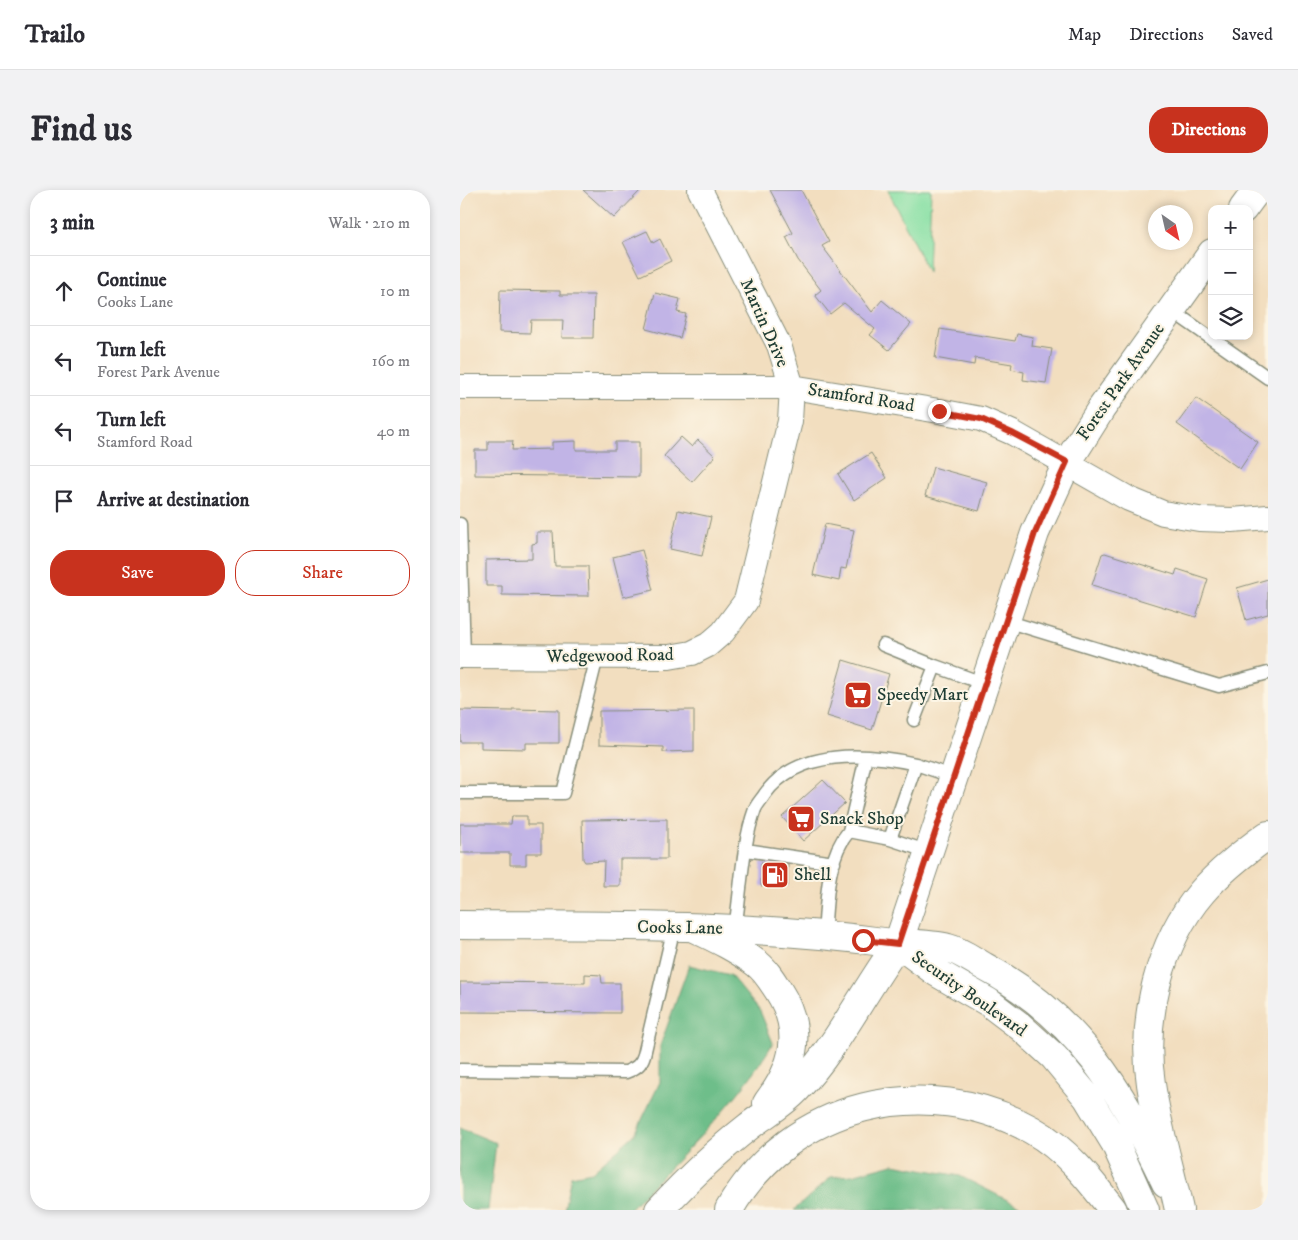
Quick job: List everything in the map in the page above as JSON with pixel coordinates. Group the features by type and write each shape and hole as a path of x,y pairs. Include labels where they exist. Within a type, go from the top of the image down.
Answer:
{"main road":[{"path":"1246,205 1256,190"},
{"name":"Forest Park Avenue","path":"748,1127 794,1092 822,1060 848,1024 874,977 898,944 1035,533 1067,462 1101,409 1208,259"},
{"path":"1179,1210 1151,1084 1148,1051 1150,1018 1160,975 1174,939 1201,892 1223,870 1268,835"},
{"name":"Cooks Lane","path":"460,925 735,929 824,935 898,944"},
{"path":"659,1210 714,1156 748,1127 782,1083 793,1054 793,1029 788,1005 758,964 733,947 685,928"},
{"name":"Security Boulevard","path":"898,944 949,948 1003,977 1041,1004 1074,1035 1110,1078 1142,1132 1179,1210"},
{"name":"Security Boulevard","path":"898,944 936,972 988,1002 1021,1027 1054,1057 1087,1097 1115,1143 1145,1210"},
{"path":"729,1210 741,1189 765,1163 791,1140 822,1122 856,1109 894,1100 931,1100 978,1108 1003,1116 1034,1131 1061,1151 1087,1176 1113,1210"}],"street":[{"name":"Martin Drive","path":"700,190 779,345 792,387 790,421 753,580"},
{"name":"Stamford Road","path":"460,387 792,387 981,419 1067,462 1130,499 1163,512 1199,519 1232,520 1268,517"},
{"name":"Wedgewood Road","path":"462,656 669,657 692,653 723,632 736,617 746,601 753,580"}],"lane":[{"path":"1171,310 1268,378"},
{"path":"460,524 462,656"},
{"path":"1006,621 1219,686 1268,673"},
{"path":"883,645 985,684"},
{"path":"460,792 563,793 597,656"},
{"path":"914,720 935,666"},
{"path":"824,935 829,880 840,842 849,832 866,758"},
{"path":"735,929 746,850 755,808 773,783 802,765 821,759 894,759 916,764 954,777"},
{"path":"890,839 916,764"},
{"path":"849,832 890,839 929,852"},
{"path":"746,850 834,863"},
{"path":"460,1070 626,1072 635,1069 642,1064 685,928"}],"green space":[{"path":"888,190 931,190 928,272"},
{"path":"689,965 730,975 760,1011 773,1043 742,1088 724,1110 629,1210 564,1210 571,1176 592,1172 635,1134 660,1082 660,1046"},
{"path":"460,1128 496,1143 488,1210 460,1210"},
{"path":"893,1164 960,1176 1027,1210 794,1210 831,1177 852,1175"}],"building":[{"path":"583,190 641,190 614,218"},
{"path":"770,190 801,190 829,242 822,246 872,312 882,300 911,324 889,350 870,335 875,329 844,303 830,314 815,295 821,290 798,260 786,237 793,233"},
{"path":"647,231 653,243 660,239 671,261 640,276 623,242"},
{"path":"500,290 560,291 560,295 594,295 593,338 562,338 563,320 531,320 530,333 499,332"},
{"path":"655,293 680,299 677,312 686,314 680,338 646,329"},
{"path":"940,329 1015,341 1017,334 1033,337 1032,346 1052,349 1046,383 1023,380 1024,372 1011,369 1012,364 975,358 974,365 935,358"},
{"path":"1196,398 1258,442 1240,469 1177,424"},
{"path":"681,437 692,447 698,440 715,456 692,482 664,456"},
{"path":"488,441 513,441 512,450 552,449 552,442 576,441 576,450 615,450 615,442 639,442 639,477 475,475 475,450 488,450"},
{"path":"871,453 887,478 854,500 838,474"},
{"path":"933,467 987,482 979,511 925,496"},
{"path":"678,510 711,517 702,556 670,549"},
{"path":"825,524 854,530 846,569 841,568 839,581 813,575"},
{"path":"537,532 553,532 555,566 588,566 589,596 502,595 502,586 486,586 486,560 532,559 532,544 537,543"},
{"path":"642,550 653,590 623,597 613,557"},
{"path":"1105,553 1175,575 1177,569 1208,579 1196,617 1092,585 1102,554"},
{"path":"1268,579 1268,614 1246,620 1237,588"},
{"name":"Speedy Mart","path":"843,660 889,674 872,730 827,716"},
{"path":"512,709 559,710 559,743 526,743 526,749 481,748 481,742 460,742 460,710 512,711"},
{"path":"694,710 694,751 663,752 663,747 599,745 599,711"},
{"path":"823,780 845,803 803,841 782,817"},
{"path":"512,816 527,816 527,825 541,825 541,853 526,853 526,865 510,865 510,853 460,853 460,824 511,824"},
{"path":"667,819 667,859 620,859 620,886 603,886 604,861 585,862 583,859 582,820"},
{"name":"Shell","path":"761,863 788,864 788,886 761,886"},
{"path":"585,974 601,975 602,983 620,983 620,1013 460,1012 460,982 585,983"}],"place":[{"name":"Speedy Mart","path":"858,695"},
{"name":"Snack Shop","path":"801,819"},
{"name":"Shell","path":"775,875"}],"route":[{"path":"863,940 898,944 1035,533 1050,496 1067,462 981,419 939,411"}]}
